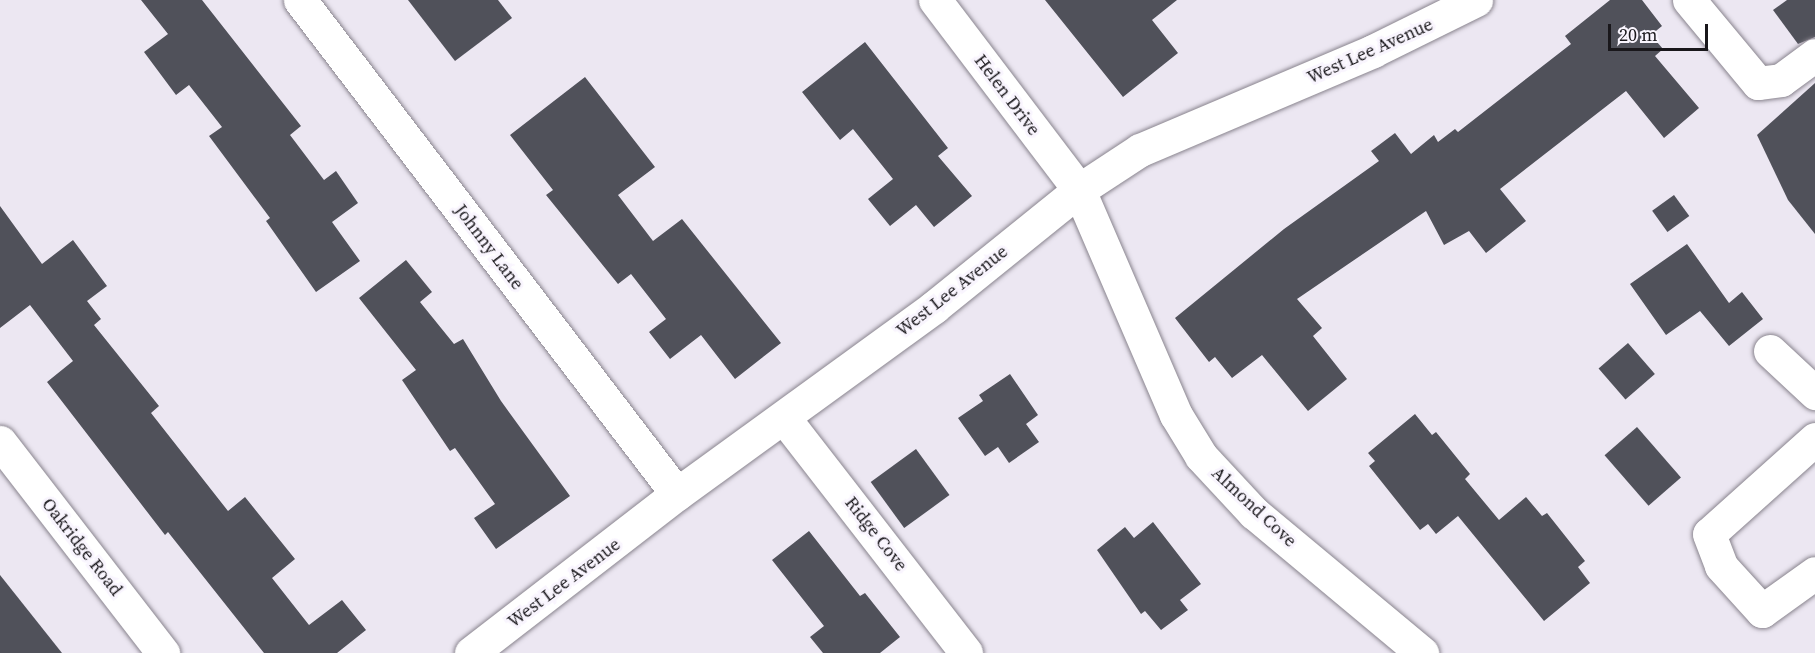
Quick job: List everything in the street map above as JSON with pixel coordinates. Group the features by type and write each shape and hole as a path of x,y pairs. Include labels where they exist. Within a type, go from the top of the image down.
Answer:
{"street":[{"name":"Johnny Lane","path":"300,0 677,494"},
{"name":"Helen Drive","path":"935,0 1080,190"},
{"name":"West Lee Avenue","path":"471,653 677,494 934,307 1080,190 1140,150 1372,51 1476,0"},
{"path":"1689,0 1758,83 1781,80 1815,55"},
{"name":"Almond Cove","path":"1080,190 1176,415 1201,456 1254,513 1422,653"},
{"path":"1770,351 1815,393"},
{"name":"Ridge Cove","path":"784,418 966,653"},
{"path":"1815,439 1709,534 1721,566 1762,611 1815,573"},
{"name":"Oakridge Road","path":"0,442 163,653"}],"building":[{"path":"141,0 202,0 301,126 290,135 324,180 336,171 358,203 332,222 360,261 316,292 266,221 270,218 209,136 222,127 189,85 176,95 144,52 168,34"},
{"path":"408,0 498,0 512,18 455,61"},
{"path":"1045,0 1177,0 1152,20 1178,53 1123,97"},
{"path":"1610,0 1642,0 1662,26 1651,35 1663,49 1655,56 1699,108 1664,138 1626,91 1500,189 1526,221 1486,253 1469,231 1444,245 1426,211 1297,299 1322,328 1313,336 1347,379 1308,411 1262,355 1232,378 1215,357 1209,362 1175,318 1284,229 1379,161 1371,151 1395,133 1411,154 1434,135 1438,142 1455,129 1458,132 1571,44 1565,36"},
{"path":"1787,0 1815,0 1815,37 1798,44 1773,10"},
{"path":"865,42 948,148 938,156 972,196 934,227 916,205 890,226 868,199 893,179 853,129 840,140 802,92"},
{"path":"585,77 655,167 618,195 653,241 682,219 781,343 735,379 701,335 670,359 649,332 666,319 631,274 618,284 546,195 553,190 510,135"},
{"path":"1815,83 1815,234 1788,200 1757,135"},
{"path":"1674,195 1689,216 1667,232 1652,211"},
{"path":"0,206 42,264 73,240 107,286 87,301 101,319 94,325 159,406 151,413 228,511 245,497 295,559 272,578 309,625 342,600 366,630 337,653 264,653 168,532 165,535 47,382 73,361 30,305 0,328"},
{"path":"1687,244 1729,303 1742,292 1763,319 1729,346 1700,311 1666,335 1630,284"},
{"path":"406,260 432,292 420,302 454,344 463,339 501,401 570,496 496,549 474,518 495,504 455,448 450,451 402,380 416,370 359,298"},
{"path":"1628,343 1655,374 1625,400 1599,369"},
{"path":"1010,374 1038,415 1026,424 1039,442 1009,463 998,447 985,456 958,418 983,401 979,395"},
{"path":"1415,414 1432,435 1436,432 1470,474 1465,479 1499,520 1526,497 1542,516 1547,513 1585,561 1578,567 1590,583 1544,621 1458,516 1436,534 1428,524 1420,530 1369,466 1375,461 1368,453"},
{"path":"1637,427 1681,478 1649,506 1605,455"},
{"path":"916,449 950,495 904,528 871,482"},
{"path":"1153,522 1201,584 1180,600 1188,610 1161,630 1145,611 1141,614 1097,550 1125,527 1134,538"},
{"path":"809,531 860,596 865,593 900,637 880,653 823,653 810,637 824,626 772,560"},
{"path":"0,575 62,653 0,653"}]}
